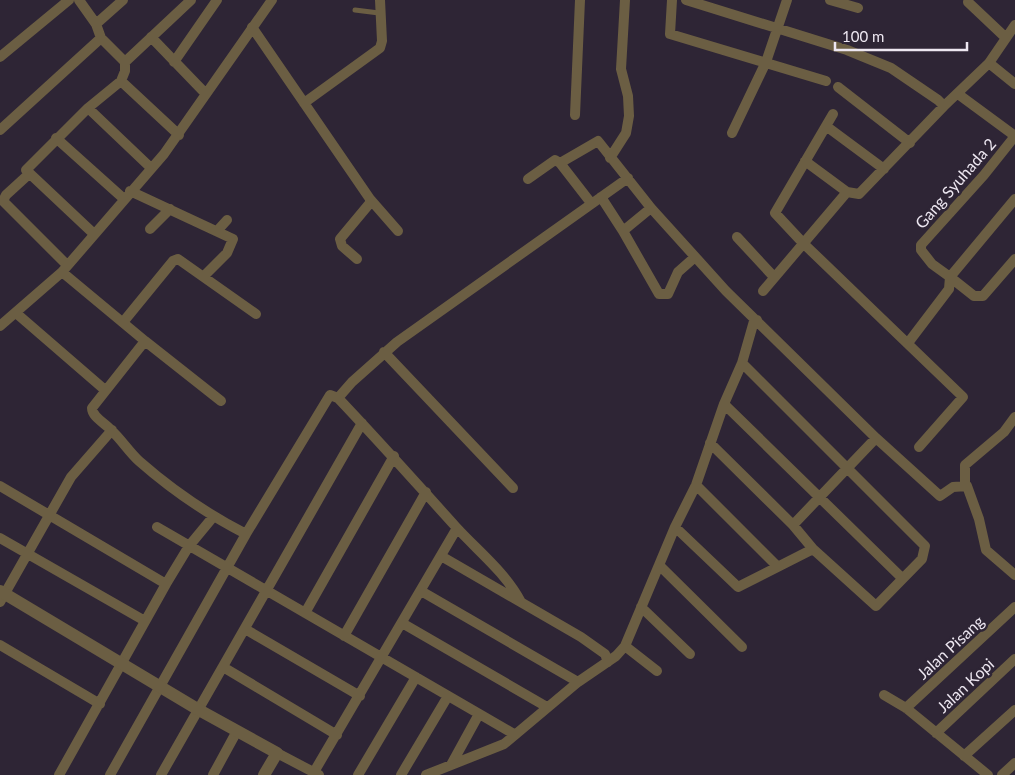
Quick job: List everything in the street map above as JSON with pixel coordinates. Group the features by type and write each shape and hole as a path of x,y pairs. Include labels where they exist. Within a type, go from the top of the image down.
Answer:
{"street":[{"path":"0,57 69,0"},
{"path":"79,0 96,24 101,38 125,62 125,71 121,80 88,108 26,168 29,174 94,234"},
{"path":"96,24 123,0"},
{"path":"125,62 192,0"},
{"path":"174,62 217,0"},
{"path":"0,326 16,314 65,268 179,135 205,93 272,0"},
{"path":"304,104 380,48 382,41 379,13 380,0"},
{"path":"575,115 580,0"},
{"path":"610,158 626,133 629,116 628,96 621,69 625,0"},
{"path":"672,0 670,34 826,82"},
{"path":"686,0 778,27 847,50 891,68 944,106"},
{"path":"732,133 766,62 787,0"},
{"path":"830,0 858,8"},
{"path":"968,2 1005,37"},
{"path":"805,161 848,192 859,194 944,106 989,63 1015,25"},
{"path":"252,27 370,198 398,231"},
{"path":"151,37 205,93"},
{"path":"0,130 101,38"},
{"path":"989,63 1015,84"},
{"path":"121,80 179,135"},
{"path":"838,87 910,143"},
{"path":"958,94 1015,136"},
{"path":"88,108 151,168"},
{"path":"833,114 775,213 963,397 919,447"},
{"path":"826,126 884,169"},
{"name":"Gang Syuhada 2","path":"950,277 932,264 921,250 921,245 984,175 1015,136"},
{"path":"56,138 127,195 170,209 233,239 227,253 204,276"},
{"path":"560,163 598,141 651,208 726,291 876,438 940,496 953,486 965,484"},
{"path":"528,179 555,160 560,163 591,203"},
{"path":"29,174 6,195 3,201 65,268 145,341 221,401"},
{"path":"338,398 384,352 628,178"},
{"path":"763,290 848,192"},
{"path":"601,197 659,294 668,294 678,272 695,257"},
{"path":"357,259 342,246 340,239 370,203 370,198"},
{"path":"908,343 949,288 950,277 1015,199"},
{"path":"623,231 651,208"},
{"path":"150,229 170,209"},
{"path":"217,231 227,220"},
{"path":"738,237 774,277"},
{"path":"124,321 173,262 178,259 256,314"},
{"path":"950,277 974,296 983,296 1015,259"},
{"path":"16,314 106,390"},
{"path":"426,775 498,748 578,682 608,662 625,646 675,527 696,485 724,404 742,363 754,321 757,320"},
{"path":"145,341 92,410 138,460 213,517 246,534"},
{"path":"384,352 514,488"},
{"path":"710,443 794,525 813,549 876,606 922,559 925,546 742,363"},
{"path":"110,775 246,534 329,395 338,398 394,456 457,528 510,583 521,602"},
{"path":"724,404 902,578"},
{"path":"1015,417 1004,432 964,465 965,484 968,487 979,519 986,550 1015,576"},
{"path":"161,775 362,424"},
{"path":"112,430 71,477 2,596 199,710 317,774 337,734 457,528"},
{"path":"794,525 876,438"},
{"path":"306,613 394,456"},
{"path":"696,485 777,566"},
{"path":"0,486 166,584"},
{"path":"344,636 426,492"},
{"path":"59,775 166,584 189,546 213,517"},
{"path":"157,527 514,734"},
{"path":"675,527 737,587 813,549"},
{"path":"0,538 145,621"},
{"path":"441,556 602,651 607,656 608,662"},
{"path":"659,565 742,647"},
{"path":"421,591 578,682"},
{"path":"641,607 690,654"},
{"name":"Jalan Pisang","path":"906,708 1015,607"},
{"path":"402,623 547,707"},
{"path":"245,629 360,696"},
{"path":"0,646 100,704"},
{"path":"625,646 657,671"},
{"name":"Jalan Kopi","path":"936,733 1015,658"},
{"path":"223,667 337,734"},
{"path":"358,775 416,677"},
{"path":"884,695 906,708 988,775"},
{"path":"401,775 448,696"},
{"path":"964,756 1015,710"},
{"path":"451,765 479,714"},
{"path":"213,775 238,731"},
{"path":"264,775 278,753"},
{"path":"1002,775 1015,763"}],"lane":[{"path":"355,10 379,13"}]}
